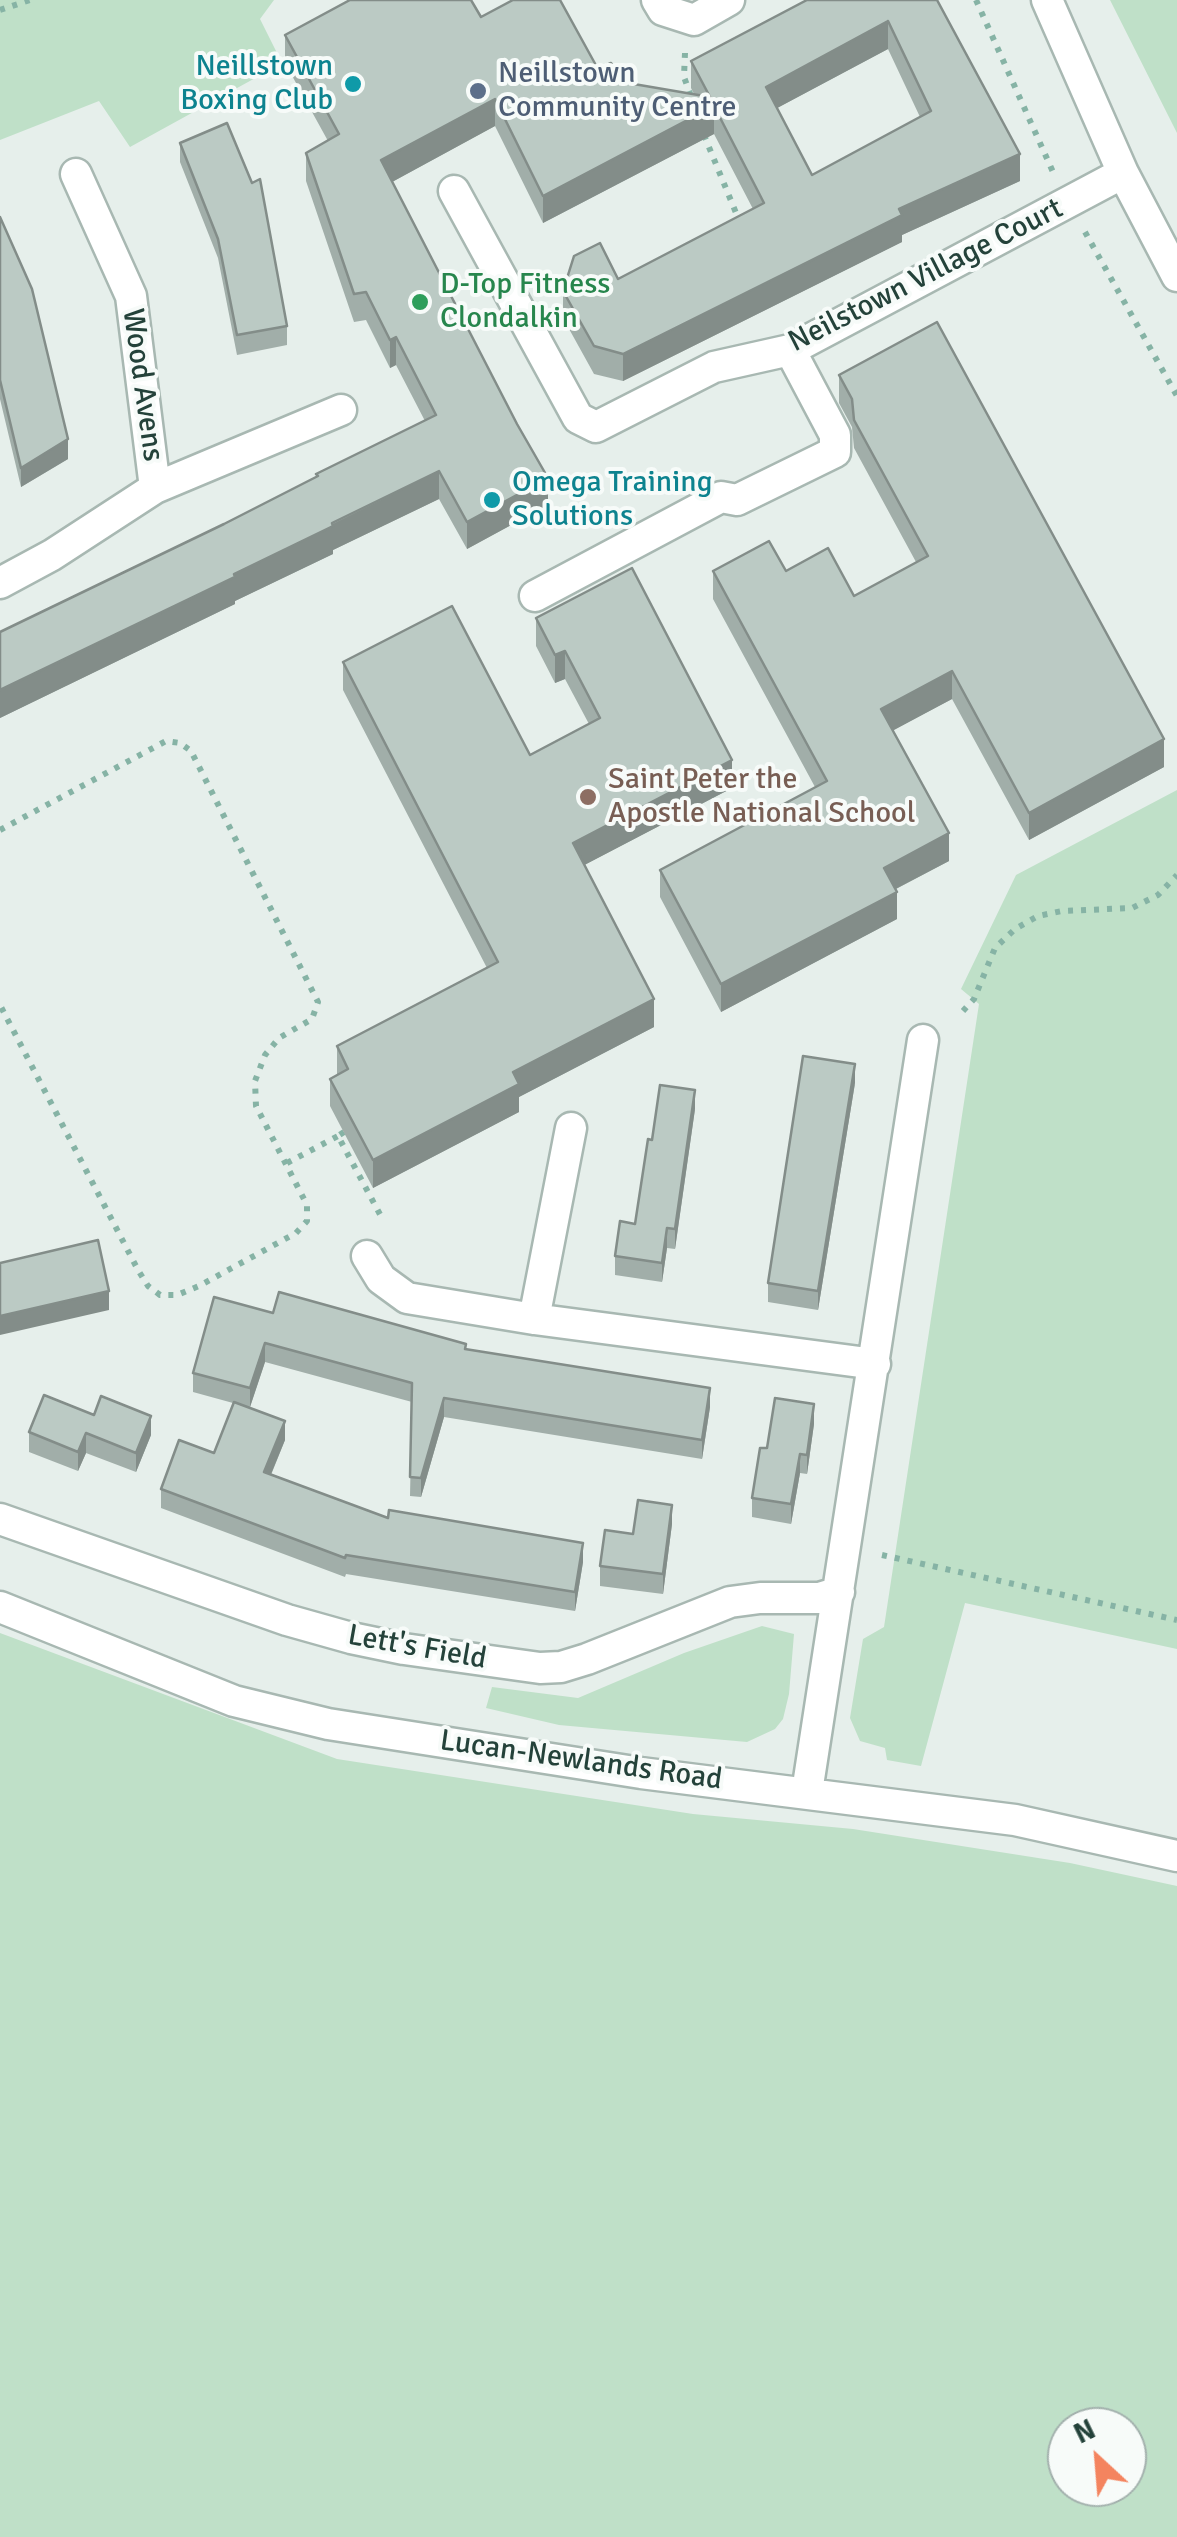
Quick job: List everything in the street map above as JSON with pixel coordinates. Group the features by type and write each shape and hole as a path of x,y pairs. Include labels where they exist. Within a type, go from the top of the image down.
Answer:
{"street":[{"path":"658,0 663,10 694,20 729,0"},
{"path":"1048,0 1123,173 1177,276"},
{"name":"Neilstown Village Court","path":"454,191 578,418 596,427 714,367 790,350 1123,173"},
{"name":"Wood Avens","path":"76,174 131,296 156,488"},
{"path":"535,596 722,496 737,500 835,452 835,435 790,350"},
{"name":"Wood Avens","path":"0,583 52,555 156,488 341,410"},
{"path":"807,1792 923,1040"},
{"path":"534,1319 571,1128"},
{"path":"367,1256 381,1279 407,1298 534,1319 875,1364"},
{"name":"Lett's Field","path":"0,1520 288,1620 352,1638 404,1650 540,1668 562,1667 587,1659 730,1602 819,1598 839,1592"},
{"name":"Lucan-Newlands Road","path":"0,1607 234,1701 328,1724 641,1772 1015,1820 1177,1856"}],"path":[{"path":"0,10 30,0"},
{"path":"976,0 1058,182"},
{"path":"685,17 684,77 696,109"},
{"path":"701,124 748,242"},
{"path":"1083,229 1177,396"},
{"path":"0,830 166,741 180,743 191,752 318,1002 312,1019 279,1038 265,1055 255,1081 256,1106 308,1205 307,1221 296,1233 199,1286 176,1296 160,1295 148,1286 138,1270 0,1005"},
{"path":"963,1011 974,999 995,948 1015,929 1038,916 1062,911 1132,908 1158,895 1177,875"},
{"path":"286,1163 341,1134 383,1220"},
{"path":"882,1555 1177,1620"}],"green space":[{"path":"0,0 274,0 260,19 279,57 268,71 130,147 99,101 0,140"},
{"path":"1110,0 1177,0 1177,133"},
{"path":"1177,790 1177,1649 965,1603 921,1766 887,1760 885,1748 860,1741 850,1718 863,1639 884,1627 979,1004 961,989 1016,875"},
{"path":"762,1626 794,1634 789,1694 783,1719 775,1729 747,1742 559,1725 486,1708 492,1687 578,1698 684,1653"},
{"path":"0,1633 337,1759 693,1814 853,1829 1070,1863 1177,1886 1177,2537 0,2537"}],"building":[{"path":"350,0 471,0 481,17 513,0 560,0 598,69 611,63 622,82 710,97 691,61 807,0 937,0 1020,154 899,209 902,215 623,354 594,346 563,291 574,256 600,243 618,279 764,203 714,106 543,196 495,99 381,160 548,478 467,522 439,471 332,523 333,526 234,574 235,577 0,690 0,632 224,524 436,415 396,337 390,340 366,292 354,294 306,153 339,134 285,35","holes":["888,21 931,111 812,175 766,87"]},
{"path":"227,123 252,183 260,179 287,326 237,335 218,239 180,143"},
{"path":"0,217 32,289 68,439 21,468 0,380"},
{"path":"937,322 1164,739 1029,813 952,671 881,709 949,833 884,868 897,892 721,984 660,870 827,781 713,571 769,541 786,571 828,548 854,596 928,556 854,420 852,399 839,375"},
{"path":"632,568 732,760 573,843 654,999 513,1072 519,1084 373,1160 330,1079 348,1069 337,1046 498,962 343,662 452,606 530,755 600,718 565,651 555,655 536,618"},
{"path":"803,1056 855,1064 818,1291 768,1283"},
{"path":"660,1085 695,1090 675,1229 667,1228 662,1263 615,1256 620,1221 635,1224"},
{"path":"98,1240 109,1291 0,1316 0,1263"},
{"path":"279,1292 466,1344 465,1349 710,1388 702,1440 444,1398 421,1478 410,1477 412,1383 265,1343 250,1388 193,1373 214,1297 273,1313"},
{"path":"44,1395 94,1415 101,1396 151,1416 136,1453 86,1433 78,1452 29,1432"},
{"path":"775,1398 814,1404 807,1455 800,1454 791,1504 752,1498 760,1448 767,1448"},
{"path":"234,1402 285,1421 264,1472 388,1518 389,1510 583,1543 575,1592 346,1555 345,1558 161,1489 179,1440 214,1453"},
{"path":"638,1500 672,1505 663,1574 600,1566 605,1530 633,1534"}],"place":[{"name":"Neillstown Boxing Club","path":"353,84"},
{"name":"Neillstown Community Centre","path":"478,91"},
{"name":"D-Top Fitness Clondalkin","path":"420,302"},
{"name":"Omega Training Solutions","path":"492,500"},
{"name":"Saint Peter the Apostle National School","path":"588,797"}]}
